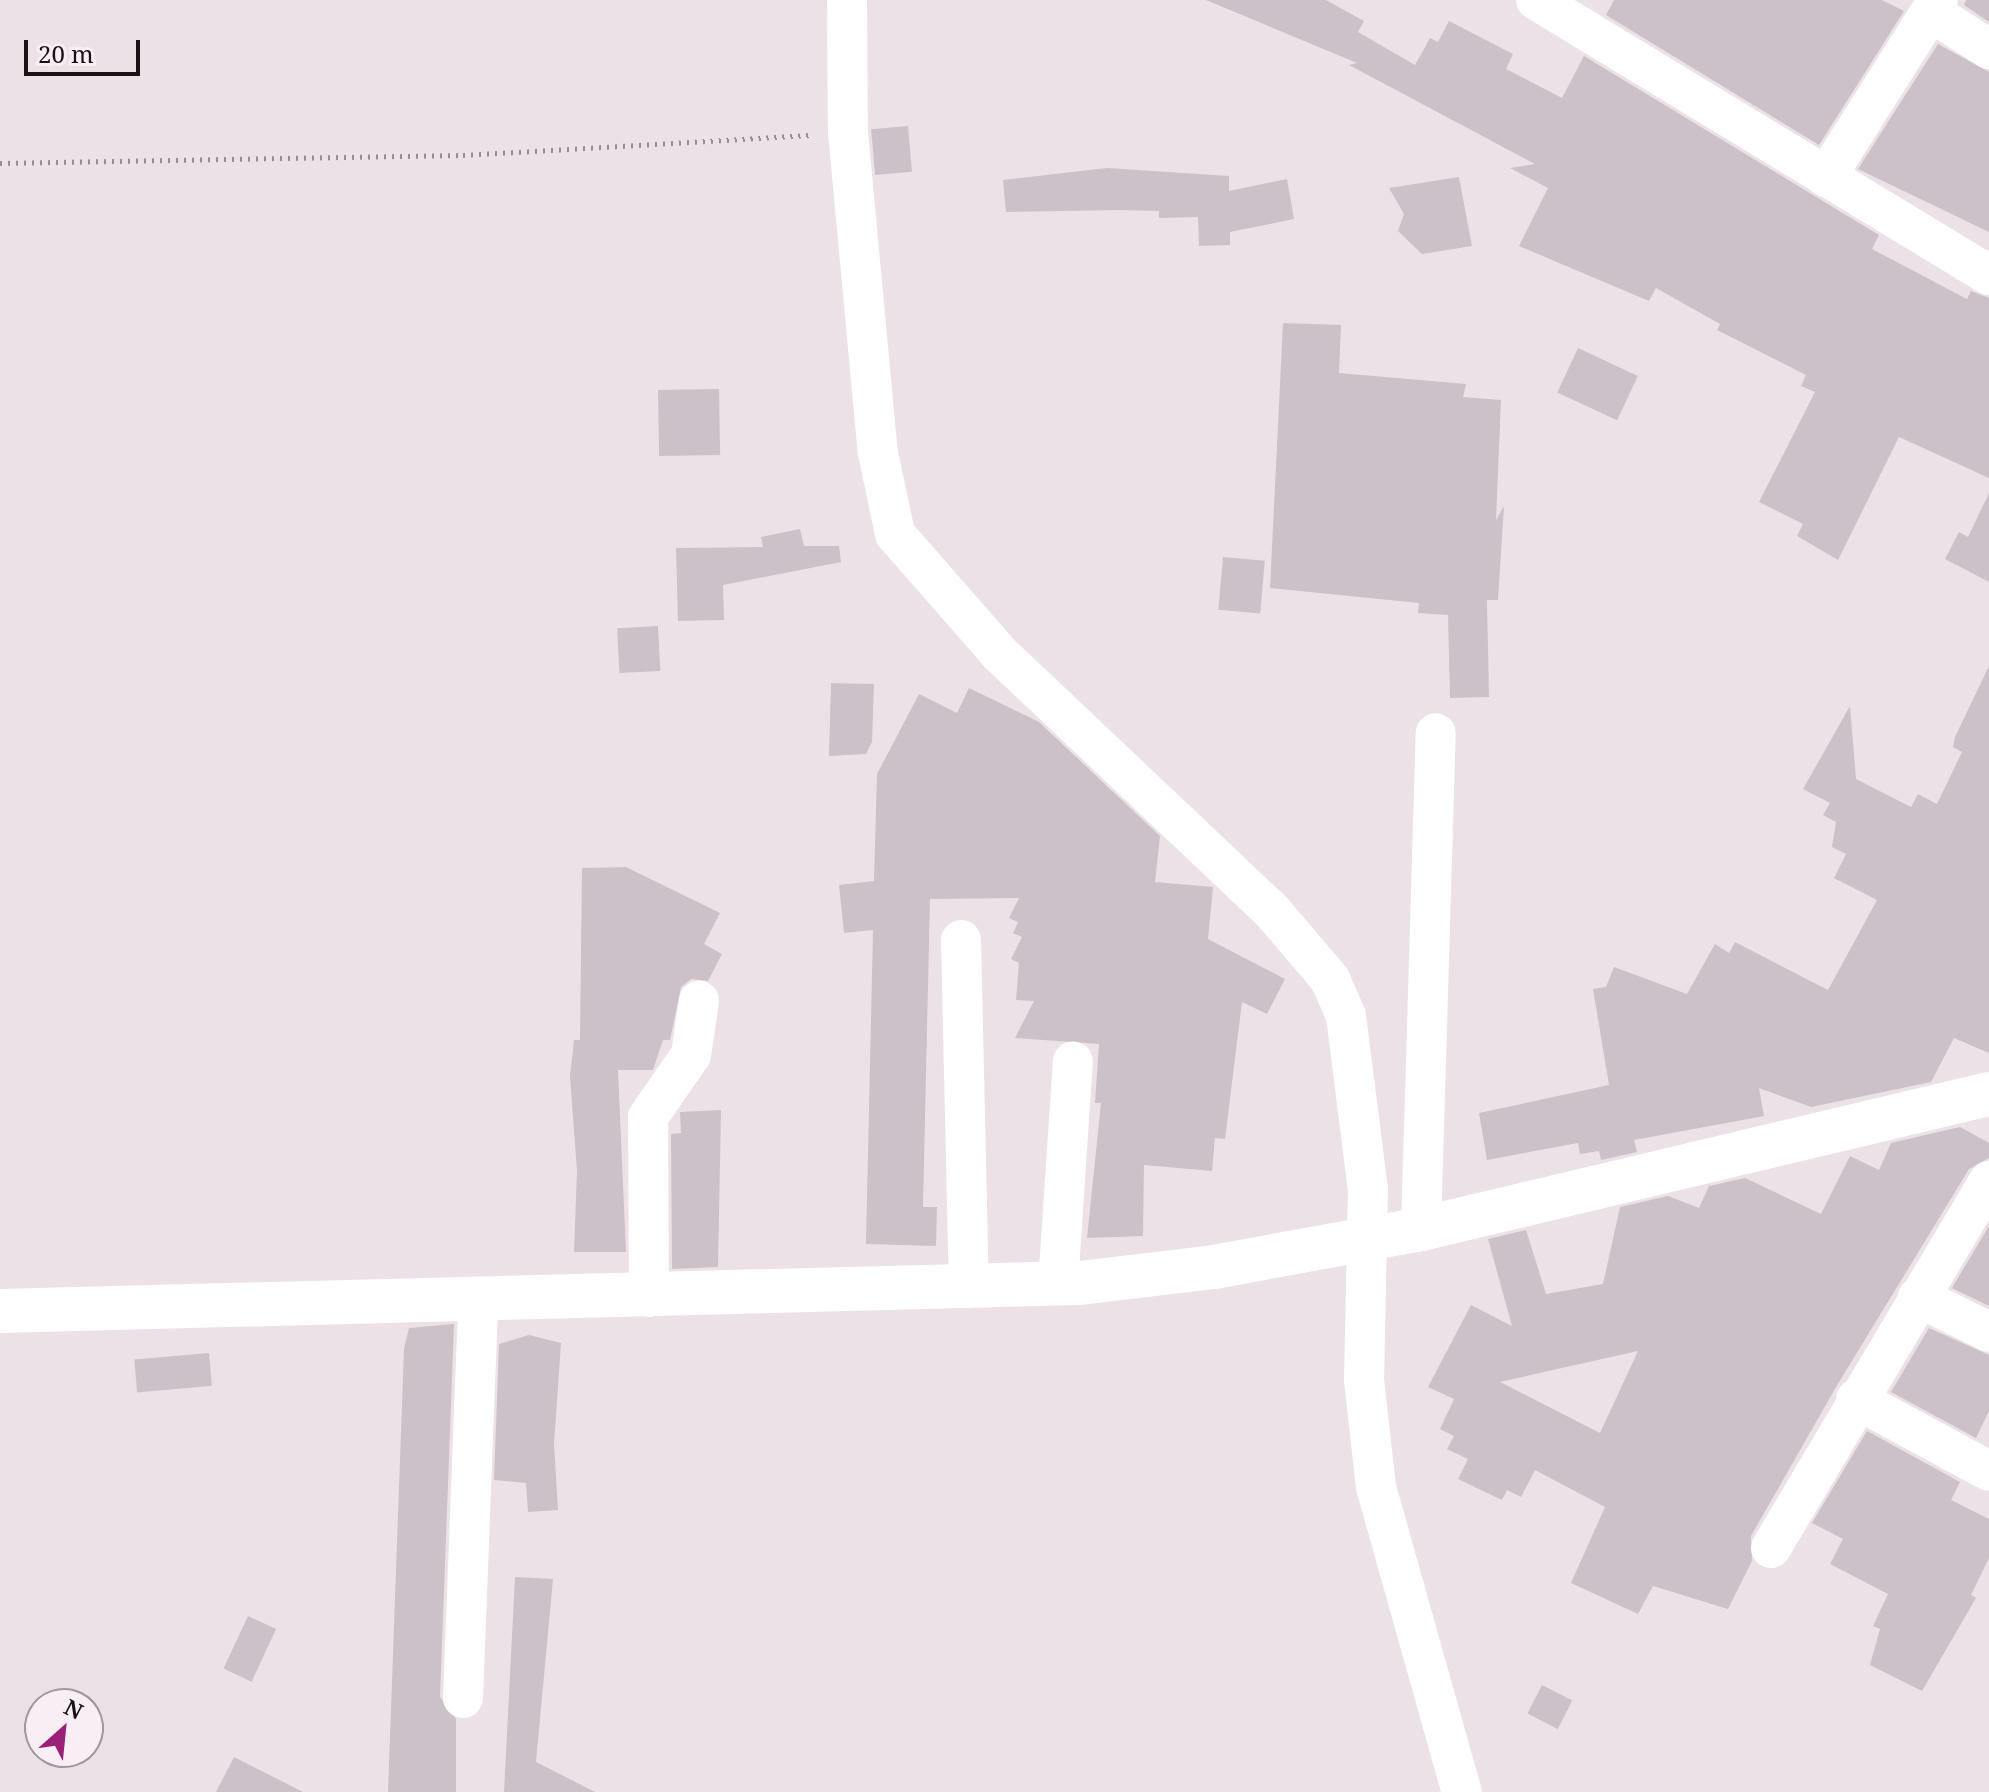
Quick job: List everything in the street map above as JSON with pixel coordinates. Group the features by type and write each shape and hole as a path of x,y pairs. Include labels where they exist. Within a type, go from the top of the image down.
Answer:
{"main road":[{"path":"0,1311 1058,1285 1214,1267 1421,1229 1989,1094"}],"street":[{"path":"847,0 848,132 878,453 895,534 988,642 1271,910 1330,979 1354,1050 1369,1239 1364,1380 1376,1487 1462,1792"},
{"path":"1536,0 1989,275"},
{"path":"1826,177 1934,6 1989,49"},
{"path":"1421,1229 1436,733"},
{"path":"961,940 969,1288"},
{"path":"649,1297 648,1117 691,1055 699,1001"},
{"path":"1058,1285 1073,1062"},
{"path":"1771,1548 1856,1399 1989,1181"},
{"path":"1918,1297 1989,1332"},
{"path":"463,1698 478,1301"},
{"path":"1856,1399 1989,1471"}],"path":[{"path":"0,163 463,155 848,132"}],"building":[{"path":"1206,0 1326,0 1364,21 1358,32 1415,65 1430,38 1438,42 1449,21 1513,54 1506,69 1562,98 1584,56 1879,235 1872,249 1967,299 1971,291 1989,298 1989,478 1899,437 1838,560 1797,536 1803,524 1759,502 1815,392 1801,386 1806,375 1717,330 1720,324 1656,288 1649,301 1519,246 1548,188 1510,168 1535,164 1349,65 1357,63"},
{"path":"1614,0 1882,0 1904,11 1819,145 1606,15"},
{"path":"1966,0 1989,0 1989,22 1964,5"},
{"path":"1938,44 1989,72 1989,232 1858,169"},
{"path":"908,126 912,172 875,175 871,129"},
{"path":"1107,168 1229,176 1229,191 1287,179 1294,219 1230,232 1230,245 1199,246 1198,217 1159,218 1159,211 1006,212 1003,180"},
{"path":"1459,177 1472,246 1422,254 1398,231 1404,214 1389,188"},
{"path":"1283,323 1341,325 1339,373 1466,384 1463,397 1501,400 1496,520 1504,506 1498,600 1487,600 1489,697 1450,698 1448,615 1418,613 1419,603 1270,588"},
{"path":"1578,348 1638,376 1617,420 1557,392"},
{"path":"719,389 720,455 659,456 658,390"},
{"path":"1989,493 1989,582 1945,559 1959,532 1968,537"},
{"path":"800,529 804,546 839,546 841,562 723,585 724,620 678,621 676,548 763,547 761,537"},
{"path":"1223,557 1265,561 1260,613 1218,610"},
{"path":"658,626 660,671 619,673 617,628"},
{"path":"1989,666 1989,1053 1954,1038 1931,1082 1811,1107 1759,1088 1764,1116 1634,1140 1637,1152 1601,1160 1599,1151 1580,1154 1578,1143 1487,1160 1479,1113 1609,1085 1593,989 1606,987 1614,967 1687,994 1715,944 1729,953 1735,942 1828,990 1877,900 1834,878 1846,854 1832,847 1836,822 1823,815 1830,803 1803,789 1850,706 1856,779 1911,807 1918,794 1937,804 1962,752 1953,747 1955,737"},
{"path":"831,683 874,684 872,742 866,754 829,756"},
{"path":"969,688 1039,722 1160,836 1155,882 1213,887 1208,939 1285,979 1267,1014 1242,1002 1225,1139 1215,1138 1212,1171 1144,1165 1143,1236 1087,1238 1101,1103 1095,1103 1099,1044 1015,1038 1034,1001 1016,1000 1019,963 1011,959 1022,937 1013,933 1018,922 1009,918 1019,898 930,899 923,1207 937,1207 936,1246 866,1244 873,930 844,933 839,885 874,881 877,774 919,694 957,713"},
{"path":"626,867 720,913 704,944 722,954 708,981 691,979 681,987 670,1040 663,1040 653,1070 618,1070 626,1252 574,1252 577,1171 570,1076 574,1040 580,1040 582,868"},
{"path":"721,1110 718,1267 672,1269 671,1134 681,1133 680,1112"},
{"path":"1960,1127 1989,1143 1989,1158 1969,1169 1836,1387 1751,1536 1752,1561 1728,1609 1653,1586 1638,1614 1571,1583 1605,1507 1535,1470 1521,1497 1507,1490 1502,1500 1458,1479 1468,1459 1447,1449 1454,1436 1440,1429 1454,1399 1428,1387 1471,1305 1512,1326 1488,1239 1526,1230 1546,1294 1603,1284 1620,1207 1668,1196 1699,1208 1709,1186 1745,1178 1821,1214 1850,1156 1879,1170 1891,1143","holes":["1638,1351 1600,1433 1500,1382"]},
{"path":"1989,1226 1989,1306 1952,1288"},
{"path":"454,1324 440,1697 456,1719 456,1792 388,1792 404,1349 409,1328"},
{"path":"1929,1328 1989,1355 1989,1411 1976,1438 1891,1392"},
{"path":"529,1335 561,1343 554,1444 558,1510 528,1512 526,1483 494,1480 499,1344"},
{"path":"209,1353 212,1386 137,1392 134,1360"},
{"path":"1867,1431 1960,1482 1951,1500 1989,1519 1989,1558 1971,1595 1976,1598 1922,1691 1870,1665 1880,1629 1873,1626 1888,1594 1830,1564 1843,1539 1812,1523"},
{"path":"515,1577 553,1579 536,1762 595,1792 504,1792"},
{"path":"248,1616 276,1629 252,1682 223,1669"},
{"path":"1542,1685 1572,1700 1558,1729 1527,1714"},
{"path":"234,1757 303,1792 216,1792"}]}
